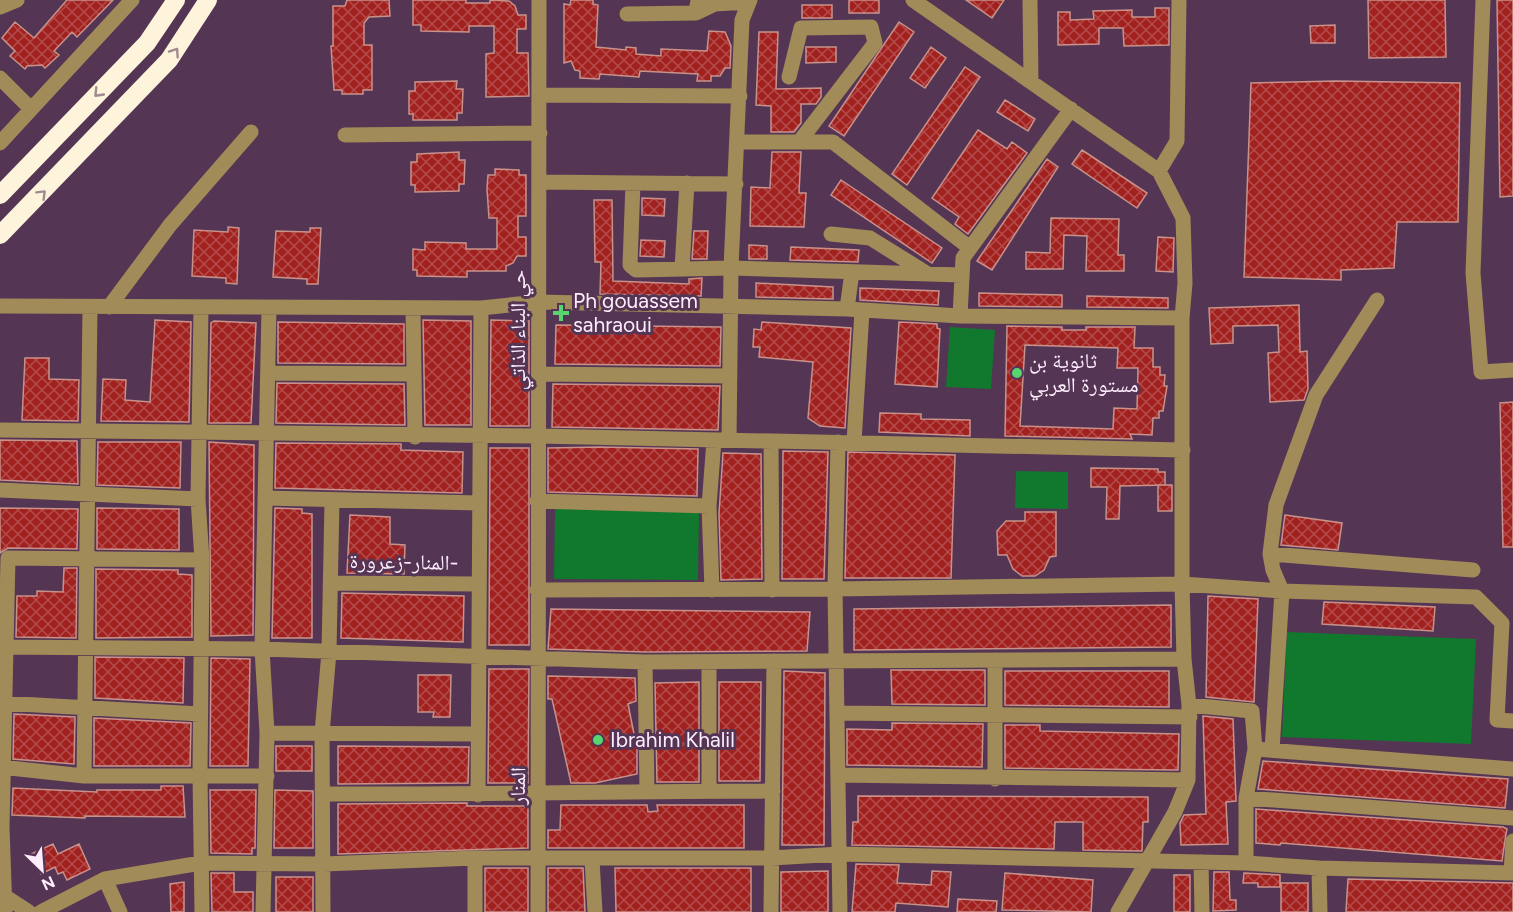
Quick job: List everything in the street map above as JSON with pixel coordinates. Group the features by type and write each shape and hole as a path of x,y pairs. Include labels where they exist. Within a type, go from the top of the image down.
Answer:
{"highway":[{"path":"0,195 147,43 176,0"},
{"path":"0,235 169,60 208,0"}],"street":[{"path":"0,7 17,0"},
{"path":"0,143 132,0"},
{"name":"حي البناء الذاتي","path":"539,0 538,302 540,374 537,590 540,660"},
{"path":"914,0 1160,171 1183,218 1185,283 1182,318 1182,584 1184,659 1190,711 1188,780 1175,812 1118,912"},
{"path":"1030,0 1031,81"},
{"path":"1160,171 1177,141 1179,0"},
{"path":"1483,0 1473,273 1480,361 1481,372 1513,370"},
{"path":"627,14 749,1 742,20 731,268 730,376 722,440 709,506 712,590"},
{"path":"789,77 801,28 871,27 875,43 799,142"},
{"path":"0,78 32,109"},
{"path":"540,95 740,96"},
{"path":"960,316 963,258 1071,109"},
{"path":"109,307 170,225 250,132"},
{"path":"345,135 540,133"},
{"path":"738,142 833,142 970,248"},
{"path":"540,182 736,184"},
{"path":"633,183 630,265 636,270 731,268 962,275"},
{"path":"682,269 687,183"},
{"path":"831,234 870,238 928,274"},
{"path":"852,272 855,442"},
{"path":"1272,750 1282,591 1273,570 1270,554 1276,505 1316,395 1377,300"},
{"path":"0,306 481,308 538,302 854,310 960,316 1182,318"},
{"path":"84,776 91,433 90,307"},
{"path":"201,308 201,432 198,499 201,560 202,912"},
{"path":"263,912 267,733 262,649 269,308"},
{"path":"413,308 415,437"},
{"path":"478,795 477,657 481,308"},
{"path":"269,373 414,374"},
{"path":"540,374 730,376"},
{"path":"0,430 415,437 538,436 1183,450"},
{"path":"771,441 772,590"},
{"path":"838,442 835,661 840,912"},
{"path":"0,490 198,499"},
{"path":"265,498 479,503"},
{"path":"322,912 324,794 322,733 329,652 332,501"},
{"path":"537,501 709,506"},
{"path":"1270,554 1473,570"},
{"path":"29,912 4,902 1,827 3,647 4,570 8,558 201,560"},
{"name":"المنار-زعرورة-","path":"331,583 478,584"},
{"path":"537,590 772,590 1182,584 1282,591 1476,597 1502,623 1497,720 1513,721"},
{"path":"3,647 262,649 645,662 1184,659"},
{"name":"المنار","path":"538,912 540,660"},
{"path":"995,660 997,717 995,779"},
{"path":"771,912 774,661"},
{"path":"645,662 647,790"},
{"path":"709,662 709,791"},
{"path":"3,703 200,714"},
{"path":"837,713 997,717 1252,711 1255,749 1246,798 1246,863"},
{"path":"267,733 477,734"},
{"path":"1255,749 1513,769"},
{"path":"2,767 84,776 267,776"},
{"path":"838,775 1188,780"},
{"path":"324,794 478,795 647,790 772,791"},
{"path":"1246,798 1513,818"},
{"path":"48,911 105,879 201,862 324,864 475,858 592,860 771,858 840,854 1246,863 1319,868 1512,873 1513,841"},
{"path":"475,858 475,912"},
{"path":"592,860 595,912"},
{"path":"1201,862 1202,912"},
{"path":"1319,868 1320,912"},
{"path":"105,879 120,912"}],"green space":[{"path":"950,327 995,330 991,389 946,387"},
{"path":"1016,471 1068,472 1068,509 1015,508"},
{"path":"555,509 699,510 698,580 554,579"},
{"path":"1287,632 1476,639 1471,744 1282,737"}],"building":[{"path":"67,0 113,0 77,37 72,32 54,51 59,55 45,68 42,65 27,66 25,69 10,56 15,51 2,38 15,22 34,38"},
{"path":"347,0 389,0 390,16 369,17 364,23 364,45 372,45 372,90 363,90 363,94 342,94 342,90 334,90 331,46 333,46 333,6 345,6"},
{"path":"413,0 466,0 466,3 490,3 490,0 509,1 515,6 518,15 526,15 526,29 517,29 517,53 528,53 529,96 486,97 486,54 494,53 494,26 469,26 469,32 421,31 421,25 413,25"},
{"path":"571,0 593,0 593,4 598,5 596,47 626,50 626,47 636,48 636,54 661,56 661,49 707,51 709,31 725,32 731,46 730,68 725,68 720,76 711,76 711,81 697,81 698,74 640,71 639,77 600,74 599,79 580,78 580,71 575,70 571,61 564,63 564,4 570,5"},
{"path":"849,0 879,0 879,13 849,13"},
{"path":"966,0 1004,0 992,18"},
{"path":"1368,0 1445,0 1446,57 1369,58"},
{"path":"1497,0 1513,0 1513,196 1500,197"},
{"path":"802,5 832,5 832,18 802,18"},
{"path":"1155,8 1169,8 1169,45 1124,46 1123,28 1099,28 1099,44 1058,45 1058,12 1070,12 1070,20 1094,19 1093,11 1132,10 1132,17 1155,17"},
{"path":"899,22 914,32 844,136 829,126"},
{"path":"1335,25 1335,43 1311,43 1310,26"},
{"path":"759,32 778,32 776,89 821,88 821,97 816,104 801,104 801,123 794,132 771,132 771,106 756,105"},
{"path":"806,47 836,47 836,62 806,63"},
{"path":"931,47 946,58 925,88 910,78"},
{"path":"965,67 980,77 907,185 892,174"},
{"path":"457,81 456,89 463,89 462,113 457,113 457,120 413,120 413,114 409,114 409,91 415,91 415,82"},
{"path":"1336,81 1460,83 1458,222 1397,222 1394,268 1341,270 1341,280 1244,277 1251,83"},
{"path":"1005,100 1035,119 1028,131 997,112"},
{"path":"978,130 1007,149 1012,142 1027,153 968,234 955,224 959,217 932,198"},
{"path":"1082,150 1147,193 1137,208 1072,164"},
{"path":"459,152 459,160 465,160 464,184 459,184 459,191 415,192 415,185 411,185 411,162 417,162 417,154"},
{"path":"772,152 801,152 799,193 806,193 804,227 750,226 751,187 770,188"},
{"path":"1047,159 1058,167 992,270 977,261"},
{"path":"495,169 519,170 519,175 526,175 526,216 518,216 518,237 526,237 526,256 517,256 513,263 506,266 506,271 467,271 467,277 417,276 417,270 413,270 413,249 425,250 425,242 466,243 466,249 497,249 497,218 489,218 487,189 488,175 495,175"},
{"path":"841,180 942,248 932,263 831,195"},
{"path":"642,198 665,199 664,216 642,215"},
{"path":"594,200 612,200 613,281 689,284 689,279 702,278 701,296 600,294 601,262 595,262"},
{"path":"1051,218 1119,219 1118,255 1124,255 1124,271 1086,271 1087,236 1064,235 1063,269 1026,269 1026,252 1050,253"},
{"path":"228,227 239,228 237,284 226,283 226,278 192,276 194,230 228,232"},
{"path":"310,228 321,228 318,284 307,284 307,279 273,277 276,231 310,232"},
{"path":"694,231 708,231 707,259 692,259"},
{"path":"1158,237 1174,238 1173,272 1156,271"},
{"path":"641,240 665,241 664,257 640,256"},
{"path":"749,245 767,246 767,259 749,259"},
{"path":"791,247 859,250 858,262 790,260"},
{"path":"756,283 833,287 833,299 756,297"},
{"path":"860,288 939,291 938,305 860,300"},
{"path":"979,293 1062,295 1062,307 979,306"},
{"path":"1087,296 1168,298 1168,308 1087,307"},
{"path":"1299,305 1300,352 1307,351 1308,389 1304,400 1270,402 1268,353 1279,352 1278,325 1233,326 1233,343 1211,344 1209,308"},
{"path":"155,320 191,322 189,422 101,421 103,379 126,380 125,400 150,402"},
{"path":"423,320 471,321 471,425 425,425"},
{"path":"491,320 529,321 529,426 490,426"},
{"path":"214,321 256,323 251,423 209,423 211,323"},
{"path":"278,322 404,324 404,364 278,363"},
{"path":"762,322 851,328 845,428 820,426 808,418 813,362 759,357 760,347 753,347 754,329 761,330"},
{"path":"899,322 937,324 937,328 940,329 937,387 895,384"},
{"path":"556,325 721,327 720,366 555,364"},
{"path":"1007,326 1062,327 1062,330 1086,330 1086,327 1135,327 1134,348 1153,348 1153,367 1160,367 1160,375 1165,375 1164,386 1167,386 1163,411 1159,411 1159,418 1153,418 1152,435 1130,434 1132,439 1005,436","holes":["1025,345 1118,348 1117,368 1138,368 1137,409 1114,408 1113,429 1020,426"]},
{"path":"25,358 49,358 49,379 79,380 78,421 22,420"},
{"path":"277,383 404,384 405,425 276,423"},
{"path":"553,384 720,386 718,430 552,427"},
{"path":"1513,402 1513,547 1503,547 1500,403"},
{"path":"880,413 921,414 921,419 970,420 970,436 879,432"},
{"path":"0,440 77,441 78,484 0,480"},
{"path":"98,442 181,442 180,488 97,485"},
{"path":"209,442 254,445 253,635 211,636"},
{"path":"276,443 401,444 401,450 463,452 462,493 275,488"},
{"path":"490,448 529,448 529,645 489,645"},
{"path":"548,448 698,449 697,496 548,492"},
{"path":"783,451 828,452 824,579 782,579"},
{"path":"848,452 955,455 951,578 845,578"},
{"path":"723,453 761,454 762,579 721,580 719,514"},
{"path":"1091,468 1158,469 1158,472 1165,472 1165,485 1120,486 1119,519 1106,519 1107,487 1091,487"},
{"path":"1158,485 1172,485 1172,511 1158,511"},
{"path":"0,508 78,509 77,549 8,548 0,553"},
{"path":"97,508 179,509 179,550 97,549"},
{"path":"275,508 302,509 302,513 312,514 312,638 272,638"},
{"path":"1025,512 1056,512 1056,556 1050,557 1044,570 1035,576 1022,576 1013,569 1007,555 998,555 997,531 1006,521 1025,521"},
{"path":"350,515 390,517 390,544 405,545 404,574 347,573"},
{"path":"1285,515 1342,523 1338,550 1281,545"},
{"path":"64,568 77,568 76,638 16,637 17,596 37,596 37,591 63,592"},
{"path":"96,569 178,570 178,574 192,575 192,637 96,638"},
{"path":"342,593 464,596 463,642 341,638"},
{"path":"1208,596 1258,599 1254,702 1206,697"},
{"path":"1324,602 1435,607 1433,631 1322,624"},
{"path":"1171,605 1171,647 854,650 854,609"},
{"path":"551,609 810,612 807,651 645,652 548,649"},
{"path":"95,657 184,658 183,703 95,698"},
{"path":"211,658 250,659 248,766 210,766"},
{"path":"489,669 529,669 528,783 488,783"},
{"path":"891,670 985,670 985,705 892,704"},
{"path":"784,671 825,673 824,845 782,845"},
{"path":"1005,671 1169,671 1169,707 1005,705"},
{"path":"418,675 451,675 450,717 433,717 434,712 418,712"},
{"name":"Ibrahim Khalil","path":"548,676 635,678 636,701 628,704 637,749 637,774 595,783 571,783 552,699 548,699"},
{"path":"699,682 699,782 657,782 655,683"},
{"path":"719,682 761,682 760,781 719,781"},
{"path":"14,714 75,717 74,764 13,759"},
{"path":"1203,716 1233,719 1236,801 1226,802 1228,844 1181,845 1180,823 1184,815 1206,814"},
{"path":"94,718 191,723 190,766 94,766"},
{"path":"892,723 983,724 982,767 847,765 847,729 892,730"},
{"path":"1005,725 1040,725 1040,731 1179,734 1178,770 1005,768"},
{"path":"276,746 312,746 312,771 276,771"},
{"path":"338,746 469,747 468,783 338,784"},
{"path":"1263,761 1508,779 1505,808 1258,789"},
{"path":"161,786 183,786 185,817 85,816 85,818 12,815 13,788 97,792 97,790 161,790"},
{"path":"210,790 256,790 255,848 252,848 252,854 211,853"},
{"path":"275,790 313,791 313,848 274,848"},
{"path":"858,796 1148,797 1148,822 1143,822 1142,851 1083,850 1083,822 1055,822 1054,849 852,845 853,822 858,822"},
{"path":"467,803 467,806 528,806 528,848 338,854 338,804"},
{"path":"561,805 647,805 648,812 658,811 657,805 744,805 744,848 548,848 548,830 560,830"},
{"path":"1256,809 1507,829 1502,861 1281,843 1280,845 1256,843"},
{"path":"53,844 58,854 79,844 90,869 67,880 63,872 58,874 55,867 41,874 31,854"},
{"path":"856,864 899,865 897,883 931,885 932,871 951,872 948,907 896,903 895,912 852,912"},
{"path":"485,868 528,868 528,912 485,912"},
{"path":"548,868 583,868 585,912 548,912"},
{"path":"615,868 751,868 751,912 616,912"},
{"path":"828,871 828,912 781,912 781,872"},
{"path":"1214,872 1229,872 1230,900 1236,900 1236,910 1213,911"},
{"path":"211,873 234,873 234,892 253,892 253,912 212,912"},
{"path":"1005,873 1093,880 1091,912 1002,910"},
{"path":"1244,873 1280,875 1280,887 1258,887 1258,883 1243,883"},
{"path":"1174,875 1190,875 1190,912 1174,912"},
{"path":"276,877 313,877 313,912 276,912"},
{"path":"1348,879 1513,883 1513,912 1346,912"},
{"path":"184,882 184,912 171,912 170,884"},
{"path":"1281,883 1308,883 1308,912 1281,912"},
{"path":"958,899 997,901 996,912 957,912"}],"place":[{"name":"Ph gouassem sahraoui","path":"561,313"},
{"name":"ثانوية بن مستورة العربي","path":"1017,373"},
{"name":"Ibrahim Khalil","path":"598,740"}]}
